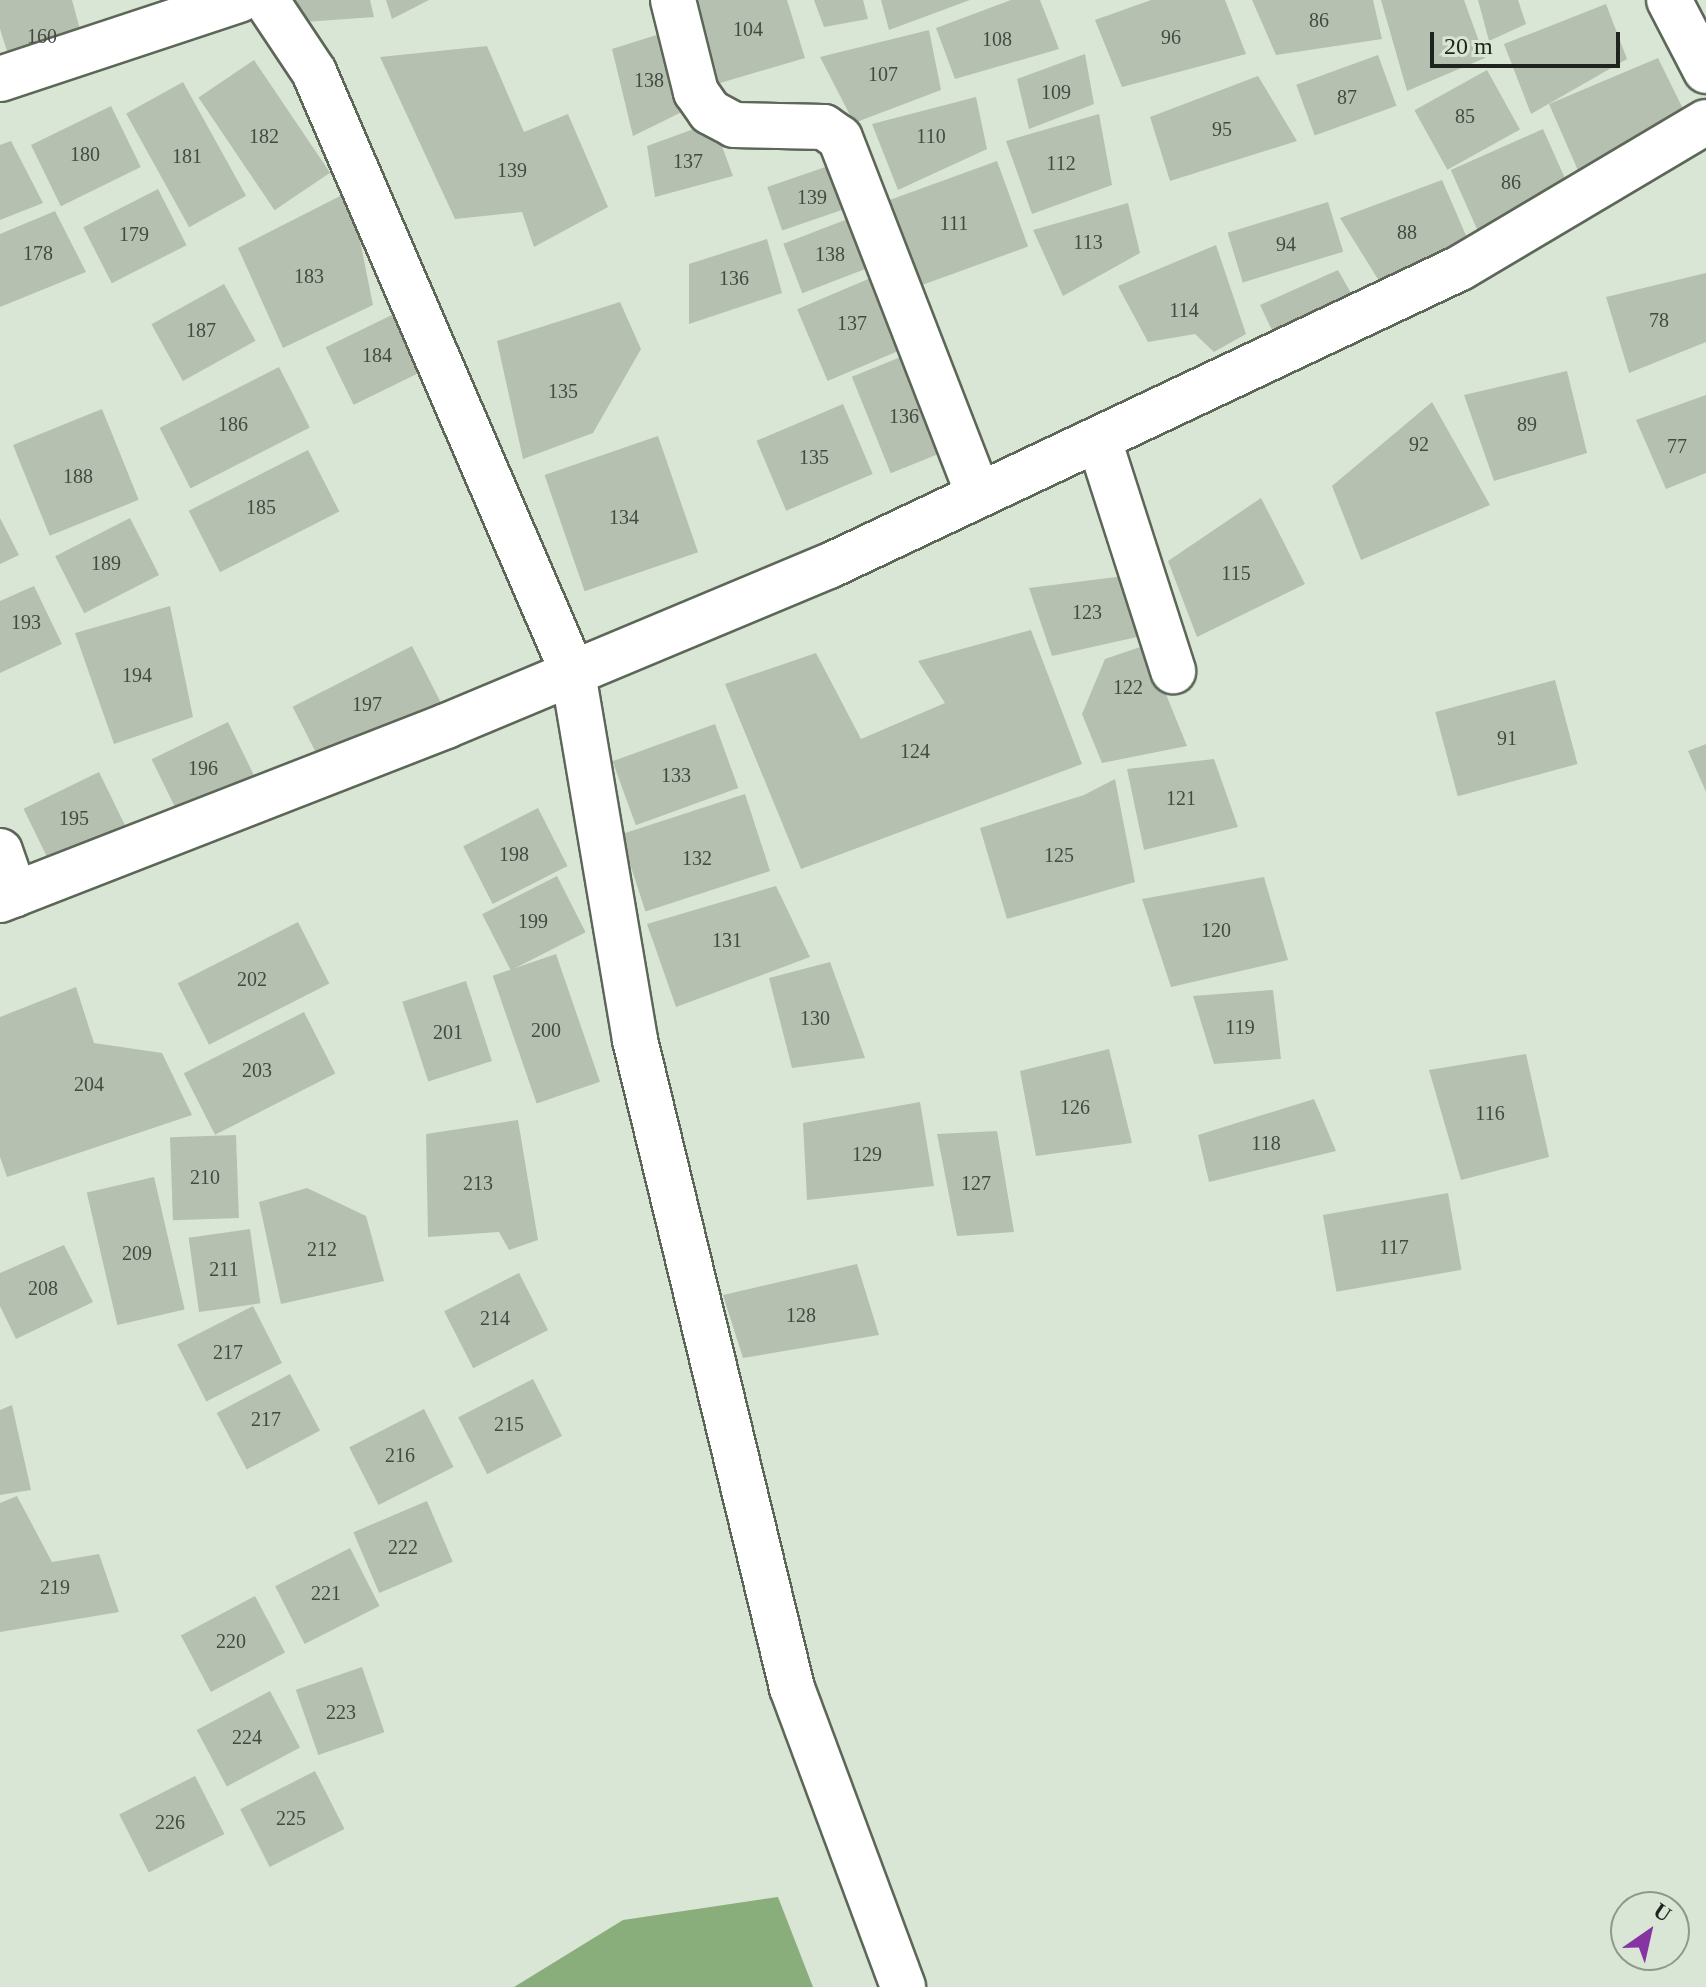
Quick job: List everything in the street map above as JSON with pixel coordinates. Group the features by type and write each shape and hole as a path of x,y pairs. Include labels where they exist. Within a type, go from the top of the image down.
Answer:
{"street":[{"path":"0,79 239,0"},
{"path":"266,0 314,72 573,673 635,1040 792,1688 903,1987"},
{"path":"673,0 696,92 710,112 734,125 824,127 840,138 978,494"},
{"path":"1669,0 1706,71"},
{"path":"0,851 8,897 573,673 829,566 1460,268 1706,122"},
{"path":"1099,440 1173,671"}],"green space":[{"path":"778,1897 813,1987 514,1987 623,1920"}],"building":[{"path":"0,0 72,0 84,44 12,67 0,29"},
{"path":"282,0 370,0 374,17 291,23"},
{"path":"386,0 429,0 392,19"},
{"path":"695,0 787,0 805,58 710,86"},
{"path":"814,0 863,0 868,19 824,27"},
{"path":"881,0 970,0 889,30"},
{"path":"1011,0 1040,0 1059,49 955,79 936,28"},
{"path":"1151,0 1225,0 1246,54 1122,87 1095,20"},
{"path":"1252,0 1373,0 1382,39 1276,55"},
{"path":"1381,0 1464,0 1485,58 1407,91"},
{"path":"1478,0 1518,0 1526,24 1489,41"},
{"path":"1606,4 1627,59 1531,114 1504,44"},
{"path":"929,30 941,90 854,123 820,57"},
{"path":"666,32 686,110 633,136 612,49"},
{"path":"487,46 524,132 568,114 608,207 534,247 522,212 455,219 380,57"},
{"path":"1085,54 1094,104 1029,129 1017,79"},
{"path":"1378,55 1396,106 1315,135 1296,85"},
{"path":"1658,58 1688,119 1583,182 1549,104"},
{"path":"254,60 330,173 275,210 198,97"},
{"path":"1487,70 1520,129 1447,170 1414,110"},
{"path":"1258,76 1297,141 1170,181 1150,117"},
{"path":"183,82 246,196 189,227 126,114"},
{"path":"976,97 987,149 898,190 872,124"},
{"path":"111,106 141,167 61,206 31,145"},
{"path":"1099,114 1112,185 1032,214 1006,141"},
{"path":"713,122 733,176 655,197 647,146"},
{"path":"1543,129 1571,192 1479,233 1451,170"},
{"path":"11,141 43,203 0,220 0,145"},
{"path":"997,161 1028,247 910,290 879,204"},
{"path":"840,162 855,205 782,231 767,187"},
{"path":"1442,180 1471,247 1384,289 1340,218"},
{"path":"158,189 187,245 112,283 83,227"},
{"path":"350,191 373,305 283,348 238,248"},
{"path":"1328,202 1343,252 1243,282 1228,233"},
{"path":"1128,203 1140,253 1063,296 1033,230"},
{"path":"55,211 86,272 0,307 0,234"},
{"path":"858,215 877,264 802,293 783,244"},
{"path":"767,239 782,293 689,324 689,264"},
{"path":"1216,245 1246,334 1214,352 1195,334 1148,342 1118,286"},
{"path":"1338,270 1356,302 1278,343 1260,305"},
{"path":"1706,273 1706,342 1629,373 1606,297"},
{"path":"880,274 910,346 828,381 797,309"},
{"path":"224,284 256,341 183,381 151,324"},
{"path":"620,302 641,349 593,433 523,459 497,341"},
{"path":"402,310 430,368 354,405 326,347"},
{"path":"913,352 952,448 891,473 852,377"},
{"path":"279,367 310,428 190,488 160,428"},
{"path":"1567,371 1587,453 1494,481 1464,395"},
{"path":"1706,395 1706,473 1666,489 1636,420"},
{"path":"1432,402 1490,505 1361,560 1332,486"},
{"path":"843,404 873,474 786,511 756,441"},
{"path":"102,409 139,500 50,536 13,445"},
{"path":"658,436 698,552 585,591 545,475"},
{"path":"308,450 339,511 220,572 189,511"},
{"path":"1261,498 1305,584 1197,637 1168,561"},
{"path":"0,518 19,555 0,564"},
{"path":"130,518 159,575 84,613 55,556"},
{"path":"1124,576 1146,635 1052,656 1029,588"},
{"path":"34,586 62,644 0,673 0,601"},
{"path":"170,606 193,717 114,744 75,633"},
{"path":"1031,630 1082,764 801,869 725,684 816,653 861,739 945,703 918,661"},
{"path":"1146,645 1187,746 1102,763 1082,714 1105,659"},
{"path":"412,646 444,708 324,769 293,707"},
{"path":"1555,680 1578,764 1458,796 1435,712"},
{"path":"228,722 256,780 180,817 152,759"},
{"path":"715,724 738,788 636,825 613,761"},
{"path":"1706,744 1706,792 1688,751"},
{"path":"1214,759 1238,827 1144,850 1127,769"},
{"path":"99,772 127,830 52,866 24,809"},
{"path":"1115,779 1135,882 1007,919 980,828 1084,795"},
{"path":"745,794 770,871 645,912 620,834"},
{"path":"538,808 568,866 493,904 463,846"},
{"path":"557,876 586,932 511,970 482,914"},
{"path":"1264,877 1288,960 1171,987 1142,899"},
{"path":"776,886 810,957 676,1007 647,924"},
{"path":"298,922 329,983 209,1045 178,983"},
{"path":"556,954 600,1082 537,1103 493,976"},
{"path":"830,962 865,1058 792,1068 769,978"},
{"path":"466,981 492,1061 428,1082 402,1002"},
{"path":"76,987 94,1043 162,1053 192,1115 7,1177 0,1157 0,1017"},
{"path":"1273,990 1281,1059 1214,1064 1193,996"},
{"path":"304,1012 335,1073 215,1135 184,1073"},
{"path":"1109,1049 1132,1143 1036,1156 1020,1071"},
{"path":"1526,1054 1549,1157 1461,1180 1429,1070"},
{"path":"1314,1099 1336,1151 1209,1182 1198,1135"},
{"path":"920,1102 934,1186 807,1200 803,1123"},
{"path":"518,1120 538,1240 509,1250 499,1232 428,1237 426,1134"},
{"path":"997,1131 1014,1232 957,1236 937,1134"},
{"path":"236,1135 239,1218 173,1220 170,1137"},
{"path":"154,1177 185,1310 117,1325 87,1193"},
{"path":"307,1188 366,1216 384,1281 281,1304 259,1202"},
{"path":"1448,1193 1462,1270 1336,1292 1323,1215"},
{"path":"250,1229 260,1303 199,1312 189,1238"},
{"path":"64,1245 93,1302 16,1339 0,1306 0,1273"},
{"path":"857,1264 879,1335 743,1358 723,1295"},
{"path":"519,1273 548,1330 473,1368 444,1311"},
{"path":"253,1306 282,1363 206,1402 177,1345"},
{"path":"290,1374 320,1431 247,1469 217,1413"},
{"path":"533,1379 562,1436 487,1474 458,1417"},
{"path":"12,1405 31,1490 0,1495 0,1410"},
{"path":"424,1409 454,1467 379,1505 349,1447"},
{"path":"17,1496 52,1562 99,1554 119,1612 0,1632 0,1503"},
{"path":"427,1501 453,1562 379,1593 353,1532"},
{"path":"350,1548 380,1606 305,1644 275,1586"},
{"path":"255,1596 285,1653 211,1692 181,1635"},
{"path":"362,1667 384,1732 318,1755 296,1690"},
{"path":"270,1691 300,1748 227,1786 197,1730"},
{"path":"315,1771 345,1829 270,1867 240,1809"},
{"path":"195,1776 225,1834 149,1873 119,1815"}]}
